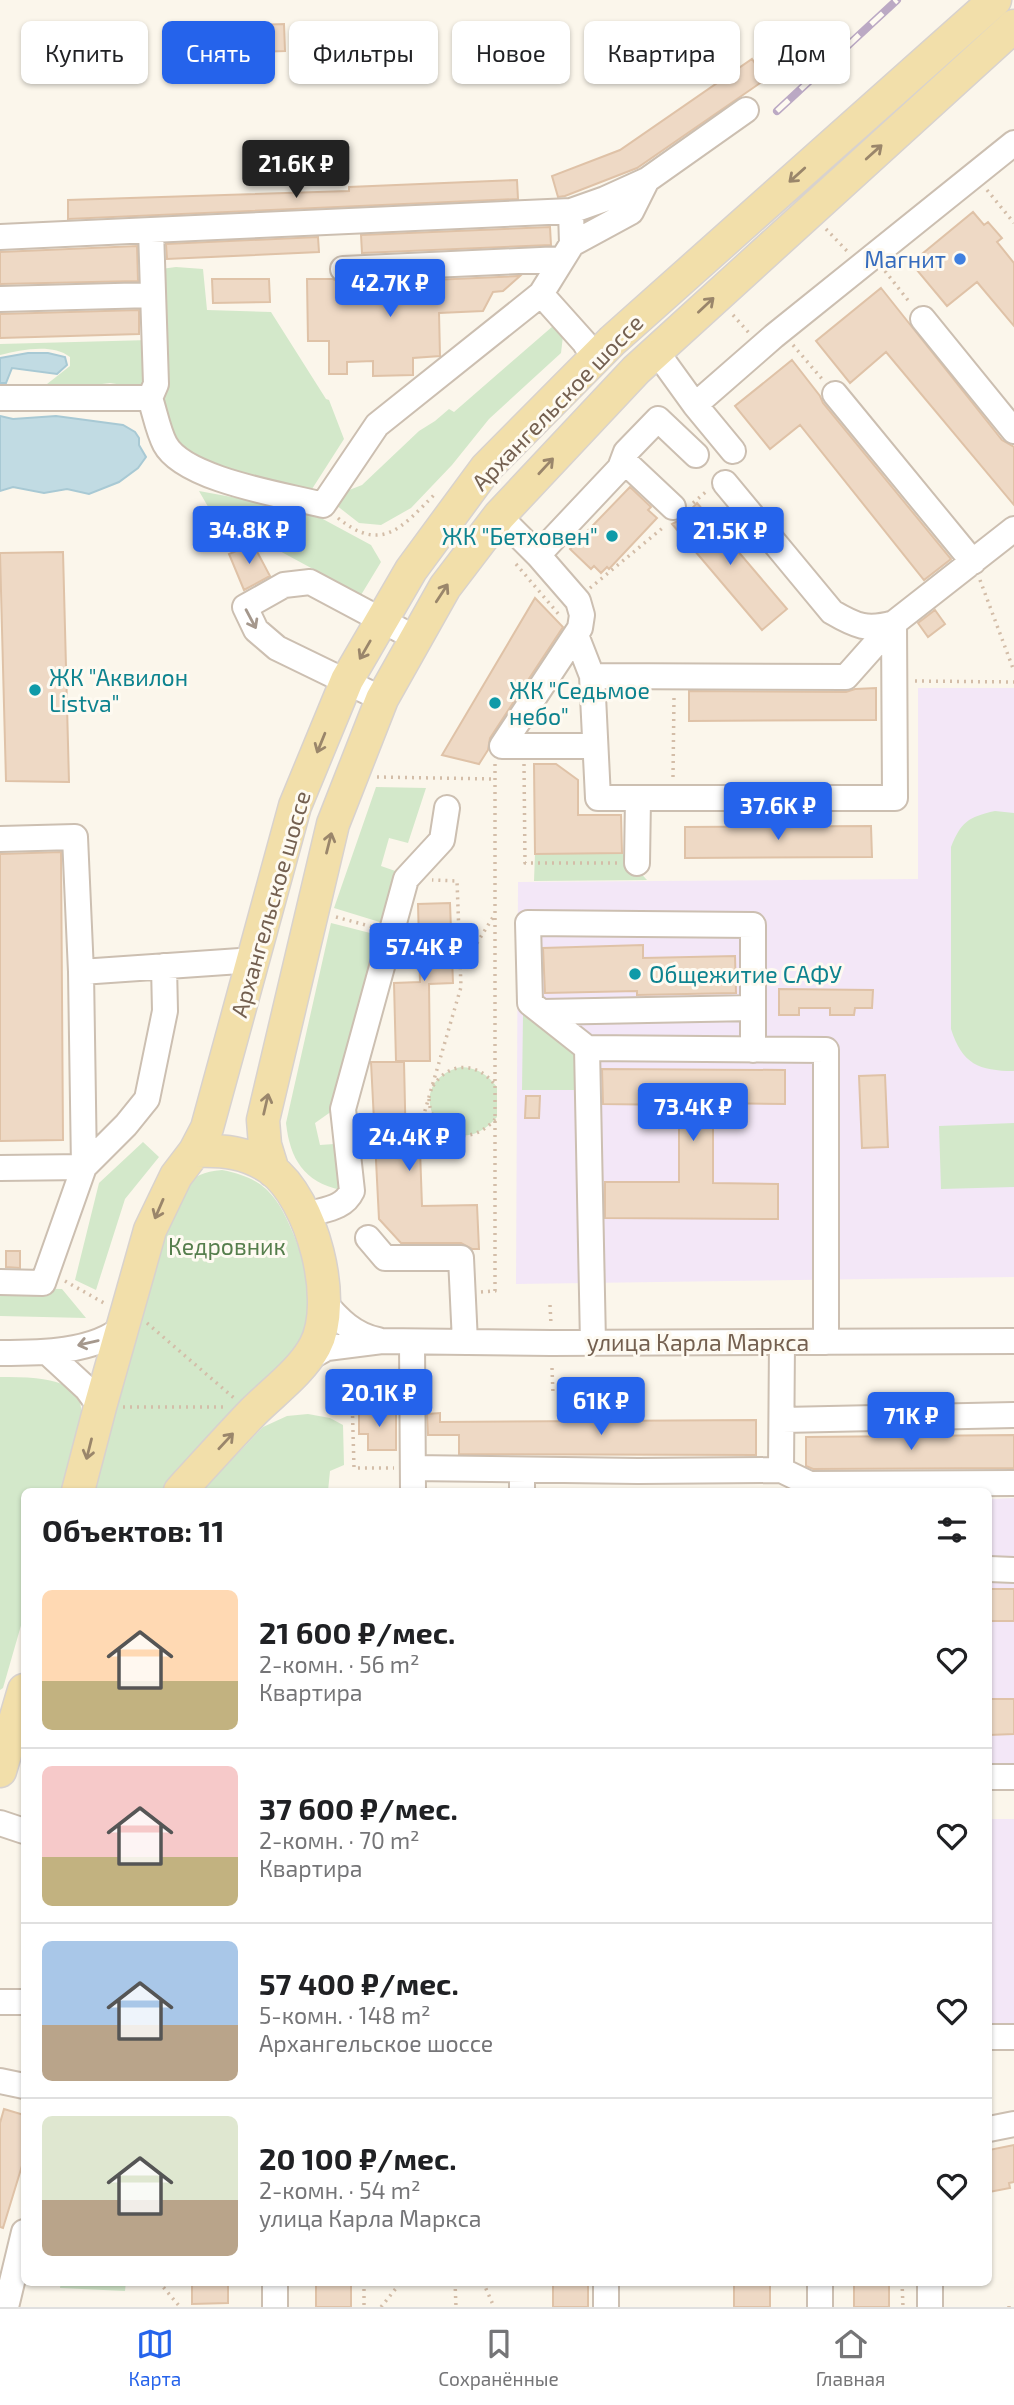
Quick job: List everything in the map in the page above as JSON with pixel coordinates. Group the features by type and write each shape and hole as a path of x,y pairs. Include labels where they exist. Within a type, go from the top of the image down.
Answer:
{"main road":[{"name":"Архангельское шоссе","path":"79,1488 111,1407 124,1316 150,1230 176,1176 195,1151 207,1128 295,806 347,680 411,570 486,468 622,332 995,0"},
{"name":"Архангельское шоссе","path":"273,1171 263,1133 266,1106 334,824 382,699 445,587 499,516 636,370 1014,26"},
{"path":"183,1488 314,1348 322,1326 323,1301 322,1268 295,1196 273,1171 254,1159 222,1150 195,1151"},
{"path":"0,1771 21,1700"}],"street":[{"path":"0,237 571,211 606,199 647,180 746,110"},
{"path":"695,405 781,330 1014,143"},
{"path":"343,269 567,251 631,212 647,180"},
{"path":"151,230 156,384 150,398 166,446 186,466 213,477 323,505 377,425 541,293 567,251 571,211"},
{"path":"541,293 584,342 595,359"},
{"path":"0,299 153,295"},
{"path":"923,319 1014,431"},
{"path":"656,351 733,451"},
{"path":"835,394 973,562"},
{"path":"0,398 150,398"},
{"path":"538,555 620,468 626,452 658,419 696,455"},
{"path":"623,460 677,512"},
{"path":"725,483 832,612 853,624 875,628 894,623"},
{"path":"499,516 578,601 582,615 576,635 502,746"},
{"path":"592,676 846,677 894,623 1014,528"},
{"path":"382,699 277,648 256,630 245,607 284,586 310,582 415,638"},
{"path":"576,635 592,676 598,798 895,798 894,623"},
{"path":"502,746 595,746"},
{"path":"637,863 638,798"},
{"path":"304,1216 338,1206 348,1199 352,1191 343,1109 406,879 442,840 447,808"},
{"path":"0,839 75,837 81,972 83,1167 43,1283 0,1282"},
{"path":"753,1050 753,925 528,923 530,1003 587,1048 753,1050 826,1050 826,1342"},
{"path":"81,972 240,961 252,963"},
{"path":"0,1168 83,1167 126,1125 147,1099 165,1011 164,966"},
{"path":"542,1013 753,1008"},
{"path":"587,1048 593,1343"},
{"path":"368,1238 385,1258 461,1258 465,1342"},
{"path":"323,1301 349,1328 368,1338 382,1341"},
{"path":"0,1353 48,1353 106,1339 114,1335 124,1316"},
{"path":"305,1360 327,1348 382,1341"},
{"name":"улица Карла Маркса","path":"382,1341 1014,1341"},
{"path":"412,1342 413,1479 633,1481 781,1470 810,1485 1014,1483"},
{"path":"781,1470 782,1342"},
{"path":"48,1353 93,1396 111,1407"},
{"path":"783,1420 1014,1415"},
{"path":"992,1569 1014,1570"},
{"path":"992,1777 1014,1777"},
{"path":"0,1823 21,1830"},
{"path":"0,2002 21,2002"},
{"path":"992,2037 1014,2036"},
{"path":"0,2081 21,2085"},
{"path":"992,2128 1014,2124"},
{"path":"6,2307 21,2244"},
{"path":"275,2286 275,2307"},
{"path":"606,2286 606,2307"},
{"path":"820,2286 820,2307"},
{"path":"930,2286 930,2307"}],"path":[{"path":"982,184 1014,223"},
{"path":"825,227 866,261 923,319"},
{"path":"730,312 761,347"},
{"path":"781,330 835,394"},
{"path":"578,601 590,587 677,512 716,484 725,483"},
{"path":"323,505 352,529 376,537 398,529 438,490"},
{"path":"513,561 576,635"},
{"path":"973,562 1014,671"},
{"path":"672,798 675,678"},
{"path":"895,681 1014,682"},
{"path":"495,1291 497,1087 493,779 495,758 502,746"},
{"path":"524,759 525,863 637,863"},
{"path":"377,777 493,779"},
{"path":"406,879 457,881 461,987 417,1138"},
{"path":"460,968 496,912"},
{"path":"332,916 391,932"},
{"path":"497,1087 483,1072 461,1067 441,1076 429,1095 433,1117 449,1133 461,1136 482,1132 497,1117"},
{"path":"48,1272 124,1316 244,1407"},
{"path":"550,1305 551,1330"},
{"path":"552,1368 553,1394"},
{"path":"352,1395 354,1468 413,1479"},
{"path":"111,1407 230,1407"},
{"path":"162,2286 180,2307"},
{"path":"364,2286 364,2307"},
{"path":"381,2307 398,2286"},
{"path":"455,2286 456,2307"},
{"path":"485,2286 494,2307"},
{"path":"902,2286 903,2307"}],"shaded area":[{"path":"918,688 1014,688 1014,1277 516,1284 518,882 918,879"},
{"path":"1014,1498 1014,1769 992,1770 992,1499"},
{"path":"992,1819 1014,1819 1014,2026 992,2027"}],"green space":[{"path":"161,269 203,269 207,310 271,312 329,400 344,439 312,489 219,468 187,453 169,427 159,401"},
{"path":"553,326 563,336 561,353 489,419 452,465 411,508 381,525 359,523 336,505 339,494 362,485 419,431 449,409 454,412"},
{"path":"150,340 148,377 142,388 110,383 86,386 47,384 70,366 70,357 45,349 0,355 0,344"},
{"path":"199,491 308,511 371,545 381,562 361,595 276,549 256,525 226,538"},
{"path":"376,787 426,788 408,843 389,838 381,866 401,873 386,924 334,908"},
{"path":"995,811 1014,813 1014,1071 991,1069 973,1063 955,1041 951,1029 951,847 962,826 972,818"},
{"path":"622,853 647,880 534,881 535,854"},
{"path":"331,923 382,936 332,1111 315,1123 320,1145 334,1144 341,1190 317,1181 301,1167 291,1148 286,1123"},
{"path":"523,1015 540,1017 579,1049 579,1090 522,1090"},
{"path":"461,1067 481,1072 497,1087 497,1117 479,1132 461,1135 446,1130 436,1119 430,1105 431,1090 441,1076"},
{"path":"1014,1123 1014,1187 941,1189 939,1126"},
{"path":"143,1142 159,1157 125,1199 96,1290 75,1280 99,1183"},
{"name":"Кедровник","path":"222,1170 236,1173 259,1183 275,1198 281,1208 298,1245 308,1283 306,1336 297,1350 171,1488 90,1488 164,1219 186,1185 192,1179"},
{"path":"0,1288 62,1289 86,1318 0,1316"},
{"path":"0,1377 35,1378 59,1383 74,1391 80,1403 81,1419 62,1488 21,1488 21,1625 3,1688 0,1690"},
{"path":"308,1414 330,1418 343,1425 344,1465 330,1471 328,1488 205,1488 263,1427 287,1416"},
{"path":"60,2286 126,2286 125,2291"}],"water":[{"path":"48,353 65,357 67,365 57,374 12,368 6,383 0,383 0,358"},
{"path":"0,416 13,419 56,416 123,425 135,432 146,457 138,468 119,482 89,494 67,489 44,493 13,487 0,491"}],"building":[{"path":"275,24 284,24 285,51 275,51"},
{"path":"752,59 754,84 759,84 637,168 558,197 552,176 620,150 716,84 740,84 740,67"},
{"path":"517,180 518,199 68,219 68,200 349,191 349,187"},
{"name":"Магнит","path":"973,212 984,225 988,222 1002,238 997,242 1014,263 1014,326 977,282 947,306 911,263"},
{"path":"550,227 551,245 362,253 361,235"},
{"path":"318,237 319,252 167,259 166,244"},
{"path":"137,246 138,281 0,284 0,252"},
{"path":"520,276 503,291 493,292 483,311 439,313 440,356 413,358 413,375 373,376 373,361 347,362 347,374 329,374 329,341 308,341 307,279 333,279 344,284"},
{"path":"212,279 269,279 270,302 213,303"},
{"path":"881,288 1002,440 1014,447 1014,505 886,352 850,383 816,341"},
{"path":"139,310 139,334 0,338 0,314"},
{"path":"792,360 823,403 951,559 924,580 800,425 770,449 735,406"},
{"name":"ЖК \"Бетховен\"","path":"630,487 651,507 648,510 657,518 609,569 607,567 601,573 594,566 591,569 570,549"},
{"path":"697,503 787,609 762,630 672,524 683,518"},
{"path":"253,544 270,576 244,590 229,554"},
{"name":"ЖК \"Аквилон Listva\"","path":"63,552 69,782 6,781 0,553"},
{"name":"ЖК \"Седьмое небо\"","path":"535,598 563,627 490,738 488,750 479,764 442,755"},
{"path":"935,610 945,624 928,637 918,623"},
{"path":"876,688 876,720 689,721 689,691 846,692"},
{"path":"534,764 556,764 578,780 578,815 621,815 622,853 535,854"},
{"path":"871,826 872,857 685,858 685,827"},
{"path":"61,852 63,1140 0,1141 0,854"},
{"path":"450,903 453,983 429,984 430,1061 396,1061 394,983 420,982 418,904"},
{"name":"Общежитие САФУ","path":"643,945 643,958 735,956 736,993 545,993 543,948"},
{"path":"779,989 873,990 872,1008 855,1008 854,1015 830,1015 830,1008 799,1008 799,1015 779,1015"},
{"path":"371,1062 404,1062 406,1150 420,1150 422,1206 477,1205 479,1249 472,1249 461,1243 401,1243 379,1219"},
{"path":"602,1069 785,1070 785,1104 713,1103 713,1183 778,1184 778,1219 605,1218 605,1182 679,1182 679,1105 603,1104"},
{"path":"885,1075 888,1147 862,1148 859,1076"},
{"path":"526,1096 540,1096 539,1118 525,1118"},
{"path":"6,1251 20,1251 20,1268 6,1267"},
{"path":"359,1411 396,1412 396,1450 368,1450 368,1434 359,1434"},
{"path":"440,1413 440,1422 756,1420 756,1455 459,1454 459,1435 428,1435 427,1414"},
{"path":"1014,1435 1014,1468 813,1469 806,1466 806,1437"},
{"path":"992,1589 1014,1589 1014,1621 992,1621"},
{"path":"992,1699 1014,1699 1014,1734 992,1735"},
{"path":"4,2109 21,2114 21,2169 3,2228 0,2227 0,2123"},
{"path":"1014,2145 1014,2182 1009,2183 1010,2188 992,2191 992,2149"},
{"path":"192,2286 228,2286 228,2303 192,2304"},
{"path":"316,2286 351,2286 351,2307 316,2307"},
{"path":"553,2286 588,2286 588,2307 553,2307"},
{"path":"734,2286 770,2286 770,2307 734,2307"},
{"path":"854,2286 889,2286 889,2307 854,2307"}],"railway":[{"path":"777,111 897,0"}],"place":[{"name":"Магнит","path":"960,259"},
{"name":"ЖК \"Бетховен\"","path":"612,536"},
{"name":"ЖК \"Аквилон Listva\"","path":"35,690"},
{"name":"ЖК \"Седьмое небо\"","path":"495,703"},
{"name":"Общежитие САФУ","path":"635,974"}]}
